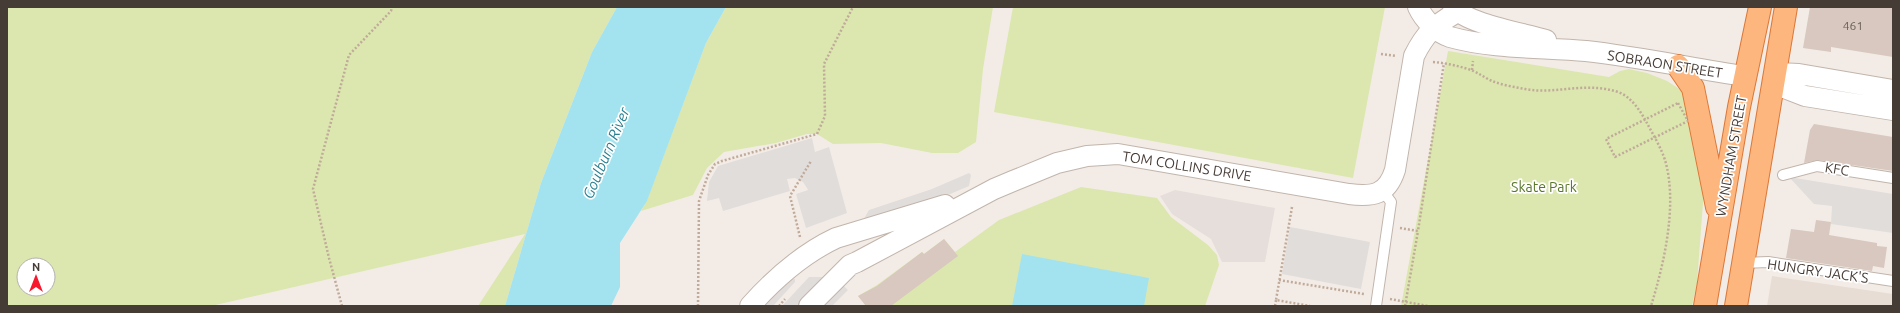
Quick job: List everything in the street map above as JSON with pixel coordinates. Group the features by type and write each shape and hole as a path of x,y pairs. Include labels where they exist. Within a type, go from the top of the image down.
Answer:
{"highway":[{"name":"WYNDHAM STREET","path":"1705,306 1744,76 1760,7"},
{"path":"1736,306 1786,7"},
{"path":"1678,66 1693,88 1720,220"},
{"path":"1744,76 1775,78"}],"street":[{"path":"1418,7 1421,16 1433,27"},
{"path":"1382,190 1392,179 1395,170 1413,59 1421,41 1433,27 1455,10"},
{"name":"SOBRAON STREET","path":"1455,10 1477,22 1585,51"},
{"name":"SOBRAON STREET","path":"1433,27 1450,36 1476,42 1585,51 1744,76"},
{"path":"1775,78 1799,74 1893,90"},
{"path":"1775,78 1805,96 1893,110"},
{"name":"TOM COLLINS DRIVE","path":"750,306 766,287 790,265 836,238 994,189 1057,163 1087,156 1118,154 1353,195 1368,196 1382,190"},
{"name":"TOM COLLINS DRIVE","path":"809,306 850,265 994,189"}],"lane":[{"name":"KFC","path":"1783,175 1817,166 1893,178"},
{"path":"1377,301 1391,202 1382,190"},
{"name":"HUNGRY JACK'S","path":"1743,263 1768,262 1893,281"}],"path":[{"path":"342,306 313,189 349,55 391,11 392,7"},
{"path":"698,306 699,201 708,175 715,164 722,161 817,134 825,116 824,64 853,7"},
{"path":"1381,54 1444,63 1472,70 1492,82 1526,90 1537,91 1595,87 1619,93 1636,106 1645,119 1665,161 1669,206 1662,266 1651,306"},
{"path":"1405,306 1444,63"},
{"path":"1678,102 1688,121 1655,138 1615,157 1606,139 1678,102"},
{"path":"1275,306 1292,207"},
{"path":"1387,226 1418,231"},
{"path":"1279,280 1377,301 1406,302 1428,306"},
{"path":"1276,300 1310,306"}],"shaded area":[{"path":"812,138 815,152 829,147 847,213 806,228 796,194 808,190 803,182 795,178 787,179 790,191 723,211 719,198 707,201 709,182 718,166"},
{"path":"969,173 971,175 969,186 922,206 861,224 869,210 932,189"},
{"path":"1789,177 1893,194 1893,233 1831,224 1832,206 1814,204"},
{"path":"1175,190 1275,208 1265,262 1222,262 1211,239 1172,214 1160,196"},
{"path":"1290,227 1370,242 1361,289 1282,274"},
{"path":"1772,276 1893,294 1893,306 1767,306"},
{"path":"809,277 827,277 841,283 848,290 832,306 782,306"},
{"path":"795,279 795,282 773,306 743,306 779,280"}],"green space":[{"path":"7,7 617,7 592,52 541,183 505,306 478,306 525,234 211,306 7,306"},
{"path":"726,7 993,7 983,69 976,142 958,153 932,153 881,143 833,144 817,134 807,134 776,143 724,152 707,168 693,195 641,211 647,200 706,43"},
{"path":"1013,7 1385,7 1353,178 994,112"},
{"name":"Skate Park","path":"1448,51 1609,77 1620,71 1629,69 1647,73 1667,81 1678,88 1688,98 1703,154 1703,203 1697,283 1692,306 1401,306"},
{"path":"1081,187 1157,198 1171,217 1208,245 1217,255 1219,265 1205,306 866,306 858,296 877,285 922,252 924,254 944,239 955,252 999,220"}],"water":[{"name":"Goulburn River","path":"617,7 726,7 706,43 647,201 620,243 620,287 611,306 505,306 541,183 592,52"},
{"path":"1022,254 1149,278 1144,306 1012,306"}],"building":[{"path":"1810,7 1893,7 1893,57 1831,47 1831,52 1803,48"},
{"path":"1814,124 1893,137 1893,171 1818,160 1804,163 1810,130"},
{"path":"1816,220 1831,222 1829,235 1877,243 1877,246 1887,247 1884,268 1873,266 1872,271 1786,258 1791,229 1814,232"},
{"path":"944,239 958,256 891,306 866,306 858,296 877,286 922,252 924,254"}]}
